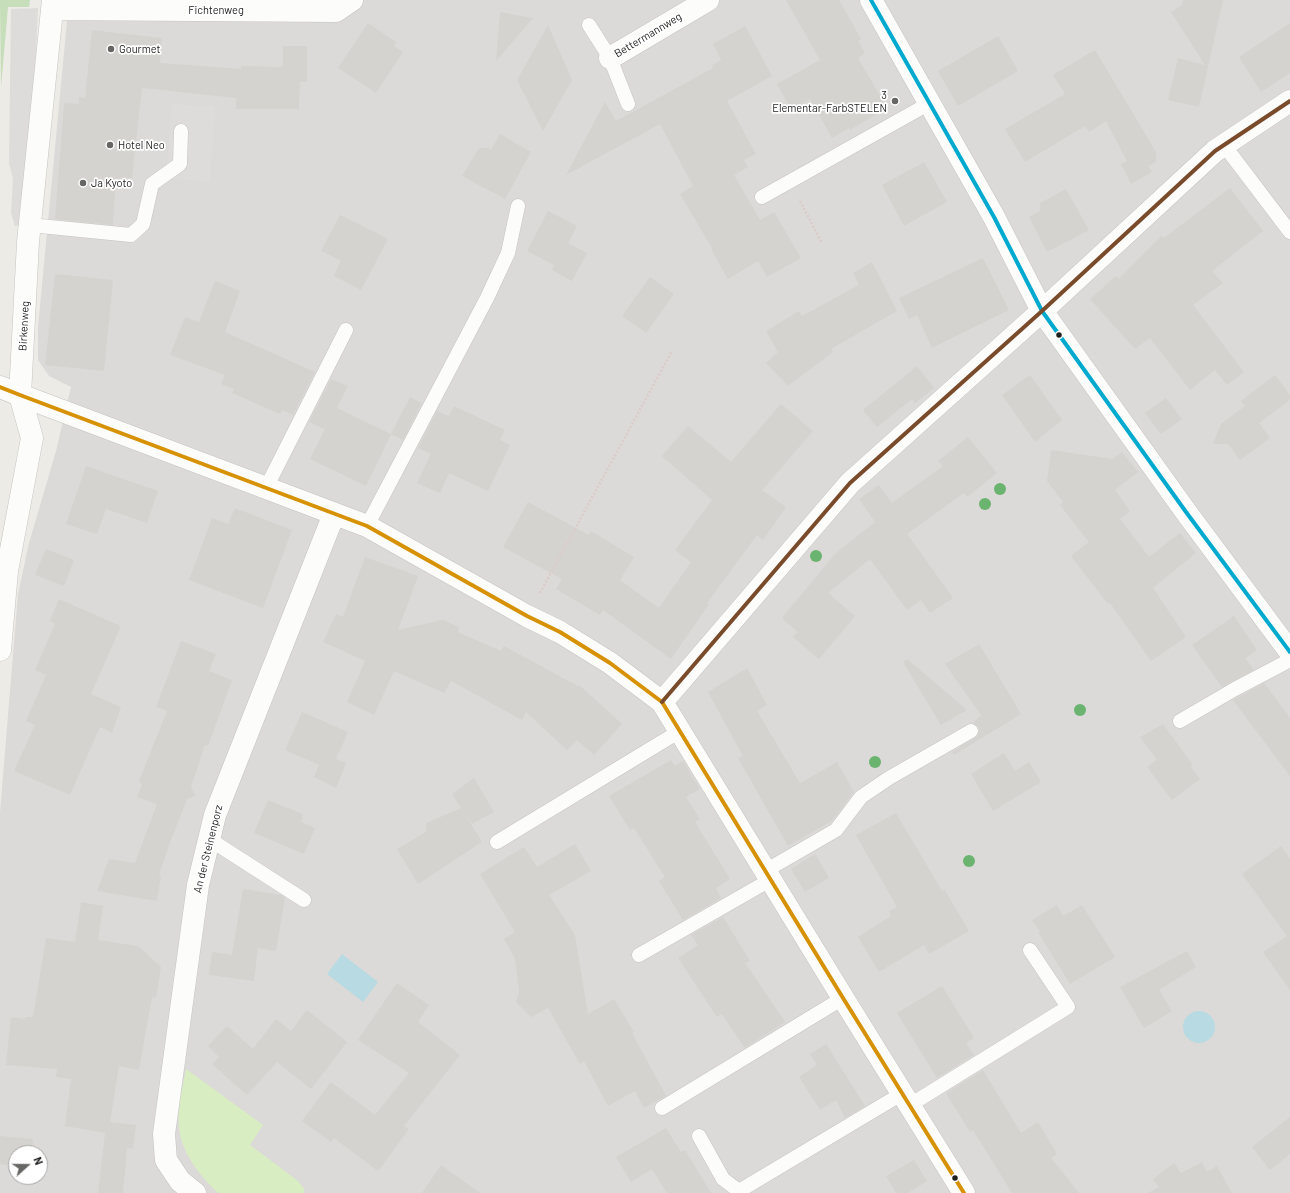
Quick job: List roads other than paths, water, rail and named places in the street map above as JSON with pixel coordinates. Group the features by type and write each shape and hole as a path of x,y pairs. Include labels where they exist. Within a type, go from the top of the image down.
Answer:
{"street":[{"name":"Fichtenweg","path":"53,4 336,11 352,0"},
{"name":"Bettermannweg","path":"610,58 708,0"},
{"path":"871,0 994,216 1042,311 1186,512 1290,652"},
{"name":"Birkenweg","path":"0,650 7,571 32,438 20,396 30,225 53,4"},
{"path":"662,702 850,483 1042,311 1215,151 1290,101"},
{"path":"0,387 20,396 367,526 527,616 560,632 610,663 662,702 964,1193"},
{"name":"An der Steinenporz","path":"195,1193 180,1181 166,1160 164,1134 198,885 215,815 334,514"}],"lane":[{"path":"589,25 610,58 628,104"},
{"path":"762,197 930,103"},
{"path":"30,225 131,235 143,224 152,184 180,164 181,130"},
{"path":"1224,145 1290,232"},
{"path":"367,526 487,298 508,254 518,206"},
{"path":"266,488 346,330"},
{"path":"1180,721 1235,689 1290,660"},
{"path":"497,842 680,731"},
{"path":"639,955 768,875 836,830 861,796 889,778 971,731"},
{"path":"209,838 304,900"},
{"path":"699,1136 722,1179 740,1191 906,1099 1068,1007 1030,950"},
{"path":"662,1108 843,998"}],"water":[{"path":"342,954 378,982 363,1002 327,974"},
{"path":"1196,1011 1202,1011 1212,1018 1215,1027 1214,1033 1208,1040 1202,1043 1196,1043 1186,1036 1183,1030 1183,1024 1190,1014"}],"place":[{"name":"Gourmet","path":"111,49"},
{"name":"3 Elementar-FarbSTELEN","path":"895,101"},
{"name":"Hotel Neo","path":"110,145"},
{"name":"Ja Kyoto","path":"83,183"}]}
